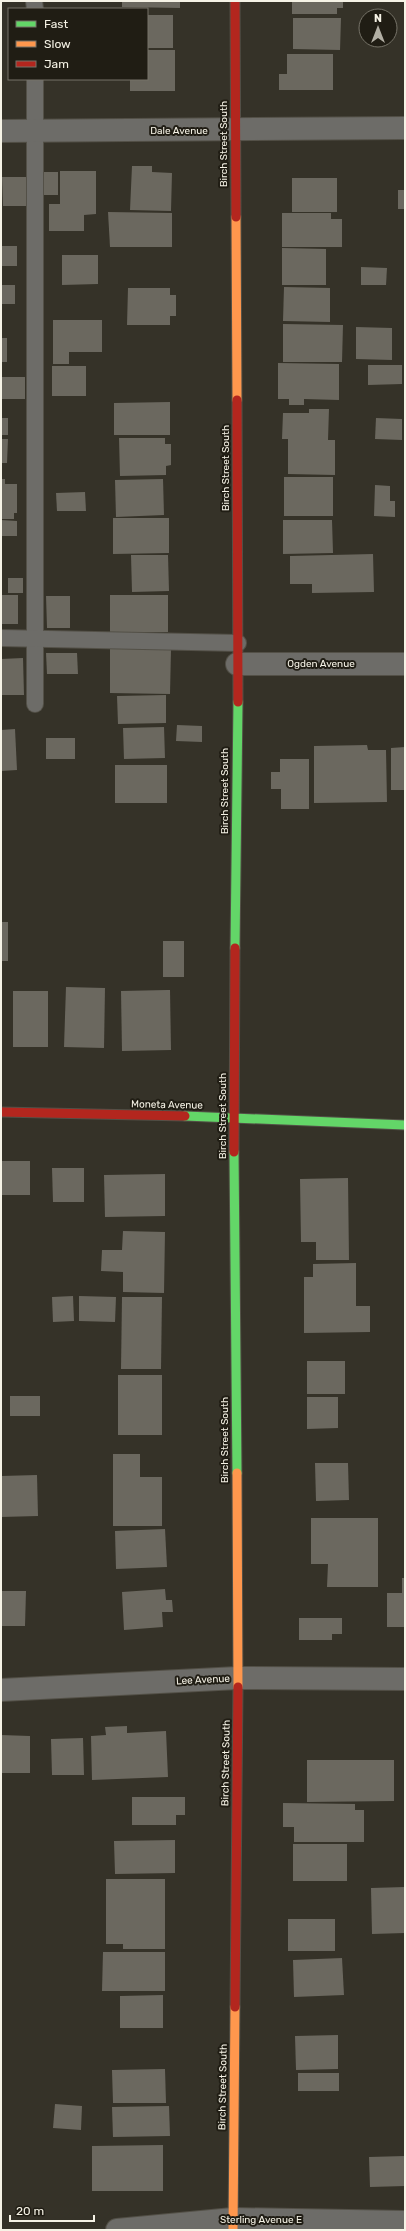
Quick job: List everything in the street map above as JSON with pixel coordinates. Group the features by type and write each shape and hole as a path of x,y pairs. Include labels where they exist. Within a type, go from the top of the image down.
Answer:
{"street":[{"name":"Birch Street South","path":"233,2224 238,1678 234,1117 237,654 234,1"},
{"name":"Dale Avenue","path":"1,131 36,132 405,128"},
{"name":"Ogden Avenue","path":"237,654 405,664"},
{"name":"Moneta Avenue","path":"1,1112 234,1117 405,1125"},
{"name":"Lee Avenue","path":"1,1690 238,1678 405,1679"},
{"name":"Sterling Avenue E","path":"117,2230 233,2224 405,2222"}],"lane":[{"path":"35,80 36,704"},
{"path":"1,638 36,639 237,654"}],"building":[{"path":"122,1 180,1 180,8 122,7"},
{"path":"292,1 343,1 343,8 337,8 337,14 292,14"},
{"path":"148,15 173,15 173,48 148,48"},
{"path":"293,18 341,18 340,50 293,49"},
{"path":"148,50 175,50 175,91 130,91 130,80 148,80"},
{"path":"287,54 333,54 333,90 279,90 279,74 287,74"},
{"path":"132,166 152,166 152,172 172,173 171,211 130,210"},
{"path":"60,171 96,171 96,214 84,215 84,231 49,231 49,204 60,204"},
{"path":"43,172 58,172 58,195 44,195"},
{"path":"2,177 28,177 28,206 3,206"},
{"path":"292,178 337,178 337,212 292,212"},
{"path":"398,190 405,190 405,209 398,209"},
{"path":"108,212 172,213 172,247 110,247"},
{"path":"282,213 331,213 331,219 342,219 342,247 282,247"},
{"path":"1,246 17,246 17,266 1,266"},
{"path":"282,248 326,249 326,285 282,285"},
{"path":"62,255 98,255 98,284 62,285"},
{"path":"361,267 387,268 386,285 361,285"},
{"path":"1,285 15,285 15,304 1,304"},
{"path":"284,287 330,288 330,322 283,321"},
{"path":"128,288 170,288 170,295 176,295 176,316 170,316 170,325 127,325"},
{"path":"53,320 102,320 102,352 69,352 69,364 53,364"},
{"path":"283,324 343,325 342,362 283,362"},
{"path":"356,327 392,328 392,360 356,359"},
{"path":"1,338 7,338 7,362 1,362"},
{"path":"278,363 339,364 339,400 304,399 304,405 289,405 289,399 278,399"},
{"path":"368,365 402,365 402,384 368,385"},
{"path":"52,366 86,366 86,396 52,396"},
{"path":"1,377 25,377 25,399 1,399"},
{"path":"170,402 170,435 114,435 114,403"},
{"path":"309,409 329,409 328,440 335,440 335,475 288,474 288,439 282,439 283,413 309,413"},
{"path":"1,418 8,418 8,435 1,435"},
{"path":"376,418 402,419 402,440 375,439"},
{"path":"119,438 165,438 165,444 171,444 171,465 166,466 166,475 120,476"},
{"path":"1,439 8,439 7,463 1,463"},
{"path":"284,477 333,477 333,516 284,516"},
{"path":"1,479 5,479 5,484 17,484 17,513 14,513 14,519 1,519"},
{"path":"163,479 164,515 116,517 115,480"},
{"path":"375,485 390,486 390,501 395,501 395,517 374,516"},
{"path":"85,492 86,511 57,511 56,493"},
{"path":"113,518 169,518 169,553 113,554"},
{"path":"1,520 17,521 17,536 1,536"},
{"path":"283,520 332,520 333,553 283,554"},
{"path":"373,554 374,592 312,593 312,584 290,584 290,556"},
{"path":"131,555 168,555 169,591 132,592"},
{"path":"8,578 23,578 23,593 8,593"},
{"path":"1,595 18,595 18,624 1,624"},
{"path":"110,595 168,595 168,632 110,632"},
{"path":"46,596 70,596 70,628 47,628"},
{"path":"110,649 171,649 170,694 110,693"},
{"path":"46,653 77,653 78,674 47,674"},
{"path":"23,658 24,695 1,695 1,659"},
{"path":"166,695 166,723 118,724 117,696"},
{"path":"177,725 202,726 202,742 176,741"},
{"path":"164,727 165,758 124,759 123,728"},
{"path":"15,729 17,770 1,771 1,730"},
{"path":"46,738 75,738 75,759 46,759"},
{"path":"367,745 368,750 386,750 387,802 314,803 314,746"},
{"path":"405,747 405,790 391,790 391,748"},
{"path":"280,759 309,759 309,809 281,809 281,789 271,789 271,772 280,772"},
{"path":"115,765 167,765 167,803 115,803"},
{"path":"1,922 8,922 8,961 1,961"},
{"path":"163,941 184,941 184,977 163,977"},
{"path":"66,987 105,988 104,1048 64,1047"},
{"path":"170,990 171,1050 122,1051 121,991"},
{"path":"13,991 48,991 48,1047 13,1047"},
{"path":"1,1161 30,1161 30,1195 1,1195"},
{"path":"52,1168 84,1168 84,1202 53,1202"},
{"path":"165,1174 165,1216 105,1217 104,1175"},
{"path":"348,1178 349,1260 316,1260 316,1242 301,1242 300,1179"},
{"path":"123,1231 165,1232 164,1293 123,1292 123,1272 101,1271 102,1250 122,1250"},
{"path":"356,1263 356,1306 370,1306 370,1332 304,1333 304,1277 313,1277 313,1264"},
{"path":"73,1296 74,1321 53,1322 52,1297"},
{"path":"79,1296 116,1297 115,1322 79,1321"},
{"path":"122,1297 162,1297 161,1369 121,1369"},
{"path":"307,1361 345,1361 345,1394 307,1394"},
{"path":"118,1375 162,1375 162,1435 118,1435"},
{"path":"10,1396 40,1396 40,1416 10,1416"},
{"path":"307,1397 338,1397 338,1428 307,1429"},
{"path":"113,1454 140,1454 140,1477 162,1477 162,1526 113,1526"},
{"path":"315,1463 348,1463 349,1500 316,1501"},
{"path":"37,1475 38,1516 1,1517 1,1476"},
{"path":"311,1518 378,1518 378,1587 327,1587 328,1564 311,1564"},
{"path":"165,1529 167,1567 116,1569 115,1531"},
{"path":"402,1578 405,1578 405,1627 387,1627 387,1593 402,1593"},
{"path":"165,1589 166,1600 172,1600 173,1612 162,1612 163,1627 124,1630 122,1592"},
{"path":"1,1591 26,1591 25,1626 1,1626"},
{"path":"299,1618 342,1618 342,1634 332,1634 332,1640 299,1640"},
{"path":"127,1726 127,1733 166,1731 168,1777 92,1780 91,1736 106,1735 105,1727"},
{"path":"1,1735 30,1736 30,1773 1,1773"},
{"path":"83,1738 84,1775 52,1775 51,1739"},
{"path":"307,1760 394,1760 394,1801 307,1802"},
{"path":"132,1797 185,1797 185,1815 176,1815 176,1825 132,1825"},
{"path":"283,1803 355,1804 355,1810 364,1810 364,1842 294,1842 294,1827 283,1827"},
{"path":"175,1840 175,1873 115,1874 114,1841"},
{"path":"293,1844 347,1844 347,1881 293,1881"},
{"path":"106,1879 165,1879 165,1949 123,1949 123,1944 106,1944"},
{"path":"405,1887 405,1933 372,1934 371,1888"},
{"path":"288,1919 335,1919 335,1951 288,1951"},
{"path":"103,1952 165,1952 165,1991 102,1991"},
{"path":"342,1958 344,1995 294,1997 293,1960"},
{"path":"163,1995 163,2028 120,2028 120,1996"},
{"path":"338,2035 338,2069 296,2070 295,2036"},
{"path":"165,2069 166,2103 113,2103 112,2070"},
{"path":"298,2073 339,2073 339,2091 298,2091"},
{"path":"55,2104 82,2106 81,2130 53,2128"},
{"path":"169,2106 170,2136 113,2137 112,2107"},
{"path":"163,2145 163,2191 92,2191 92,2146"},
{"path":"405,2156 405,2186 370,2187 369,2157"}],"traffic: fast":[{"path":"235,948 238,702"},
{"path":"185,1116 405,1125"},
{"path":"234,1152 237,1473"}],"traffic: slow":[{"path":"236,217 237,400"},
{"path":"237,1473 238,1687"},
{"path":"233,2230 235,2007"}],"traffic: jam":[{"path":"235,1 236,217"},
{"path":"237,400 238,702"},
{"path":"234,1152 235,948"},
{"path":"1,1112 185,1116"},
{"path":"235,2007 238,1687"}]}
